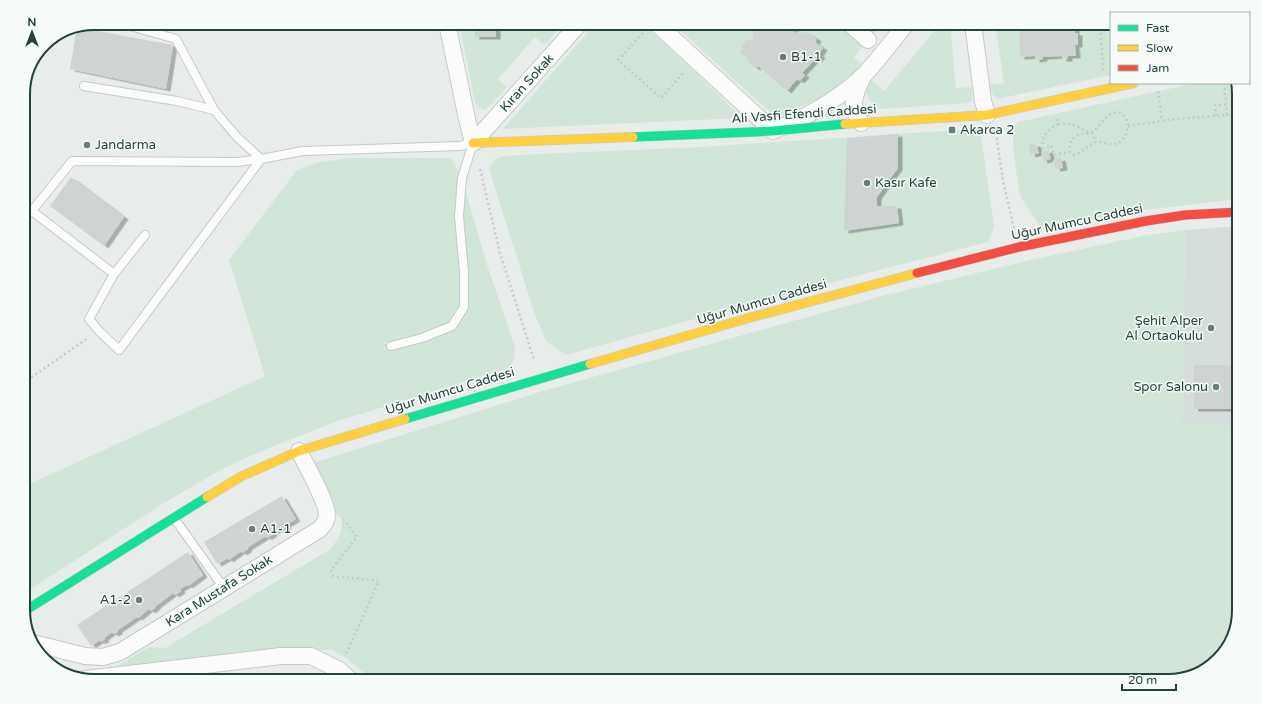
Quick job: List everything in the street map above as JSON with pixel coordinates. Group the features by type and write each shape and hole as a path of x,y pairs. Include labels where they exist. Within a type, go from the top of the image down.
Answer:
{"street":[{"path":"448,30 473,143"},
{"name":"Kıran Sokak","path":"473,143 574,30"},
{"path":"657,30 774,131 815,112 839,95 864,74 901,30"},
{"path":"857,30 868,40"},
{"path":"974,30 982,101 991,121"},
{"path":"861,123 854,113 853,102 864,74"},
{"name":"Ali Vasfi Efendi Caddesi","path":"473,143 774,131 861,123 991,121 1130,84"},
{"name":"Uğur Mumcu Caddesi","path":"30,608 173,517 242,476 299,451 540,378 877,283 1019,247 1146,221 1185,215 1232,212"},
{"name":"Kara Mustafa Sokak","path":"41,645 85,656 103,657 120,652 320,529 326,522 327,514 325,503 299,451"},
{"path":"128,674 281,656 311,656 335,674"}],"lane":[{"path":"144,30 176,39 214,110 237,137 261,159"},
{"path":"84,86 177,101 214,110"},
{"path":"114,274 32,211 72,161 237,162 303,151 460,146 473,143"},
{"path":"392,346 422,338 452,326 464,307 464,272 459,216 462,178 473,143"},
{"path":"145,235 114,274 89,319 98,331 119,350 261,159"},
{"path":"173,517 224,588"}],"path":[{"path":"648,30 618,60 629,70 661,98 689,66"},
{"path":"1100,30 1104,77"},
{"path":"1224,84 1227,115"},
{"path":"1158,91 1162,121"},
{"path":"1216,116 1215,106 1226,105"},
{"path":"1070,152 1070,144 1072,139 1080,134 1090,133 1110,114 1115,112 1125,117 1128,126 1124,138 1119,142 1110,144 1096,142 1086,148 1082,153 1074,155 1070,152 1054,155 1051,145 1043,148 1043,137 1049,130 1058,124 1064,123 1080,126 1090,133 1096,142"},
{"path":"1056,114 1058,124"},
{"path":"1128,126 1162,121 1232,115"},
{"path":"991,121 1016,235"},
{"path":"473,143 500,253 535,363"},
{"path":"30,378 98,331"},
{"path":"325,503 345,521 357,537 331,570 333,576 379,581 336,674"}],"shaded area":[{"name":"Şehit Alper Al Ortaokulu","path":"1232,227 1232,426 1182,425 1185,230"}],"green space":[{"path":"460,30 558,30 545,45 535,37 498,79 507,87 491,105 484,110 479,108 475,103"},
{"path":"590,30 650,30 742,118 503,129"},
{"path":"680,30 877,30 854,57 862,65 834,92 780,116 771,113"},
{"path":"935,30 951,30 956,88 972,87 972,100 969,103 880,109 872,103 867,93 870,79 884,91"},
{"path":"996,30 1110,30 1110,75 997,99 993,95 989,85 1004,83"},
{"path":"1191,84 1231,84 1232,200 1144,210 1042,229 1020,196 1013,148 1013,131 1018,122"},
{"path":"972,129 979,132 981,136 994,227 988,242 756,302 566,355 546,341 534,312 489,169 494,161 500,157 508,156 700,147"},
{"path":"349,158 451,158 462,178 487,265 515,347 514,360 509,368 335,422 266,449 226,467 164,503 30,589 30,484 265,376 229,260 296,171 315,163"},
{"path":"1185,230 1182,425 1232,426 1232,610 1230,626 1219,649 1207,661 1192,669 1184,672 1168,674 364,674 345,657 332,650 274,650 110,670 149,647 165,648 329,550 339,536 342,519 325,503 306,465 543,391 882,296 1022,262 1148,235"}],"building":[{"path":"93,30 173,45 166,89 70,69 76,33 82,31"},
{"path":"474,30 496,30 496,37 475,37"},
{"name":"B1-1","path":"755,30 793,30 792,31 798,35 802,31 805,34 807,32 817,39 815,42 823,48 819,54 821,56 817,60 815,59 802,73 805,75 800,81 797,79 787,91 758,66 756,68 747,62 749,60 740,52 743,49 741,47 747,39 750,41 754,36 752,34"},
{"path":"1019,30 1075,30 1075,33 1078,33 1078,45 1075,45 1076,56 1068,56 1068,59 1062,59 1062,56 1043,57 1043,59 1035,60 1035,56 1020,57"},
{"name":"Kasır Kafe","path":"898,134 898,168 877,197 877,206 897,206 899,223 844,231 847,138"},
{"path":"1036,144 1039,153 1031,155 1029,145"},
{"path":"1048,150 1051,159 1043,161 1041,152"},
{"path":"1061,158 1063,168 1056,169 1053,160"},
{"path":"71,177 124,217 104,246 50,206"},
{"name":"Spor Salonu","path":"1194,365 1232,365 1232,409 1194,409"},
{"name":"A1-1","path":"282,496 296,519 281,530 280,528 272,533 273,534 267,538 266,536 242,553 241,551 229,560 228,558 217,564 204,542"},
{"name":"A1-2","path":"188,552 203,575 188,586 187,585 180,589 181,591 175,595 173,593 151,611 149,609 138,618 137,617 118,630 118,632 114,634 112,632 101,642 100,640 91,646 77,625"}],"traffic: fast":[{"path":"633,137 773,131 845,124"},
{"path":"405,419 590,364"},
{"path":"30,608 207,497"}],"traffic: slow":[{"path":"845,124 987,115 1129,84"},
{"path":"473,143 633,137"},
{"path":"590,364 745,319 917,273"},
{"path":"207,497 242,476 299,451 405,419"}],"traffic: jam":[{"path":"917,273 1019,247 1146,221 1185,215 1232,212"}],"place":[{"name":"B1-1","path":"783,57"},
{"name":"Akarca 2","path":"952,130"},
{"name":"Jandarma","path":"87,145"},
{"name":"Kasır Kafe","path":"867,183"},
{"name":"Şehit Alper Al Ortaokulu","path":"1211,328"},
{"name":"Spor Salonu","path":"1216,387"},
{"name":"A1-1","path":"252,529"},
{"name":"A1-2","path":"139,600"}]}
